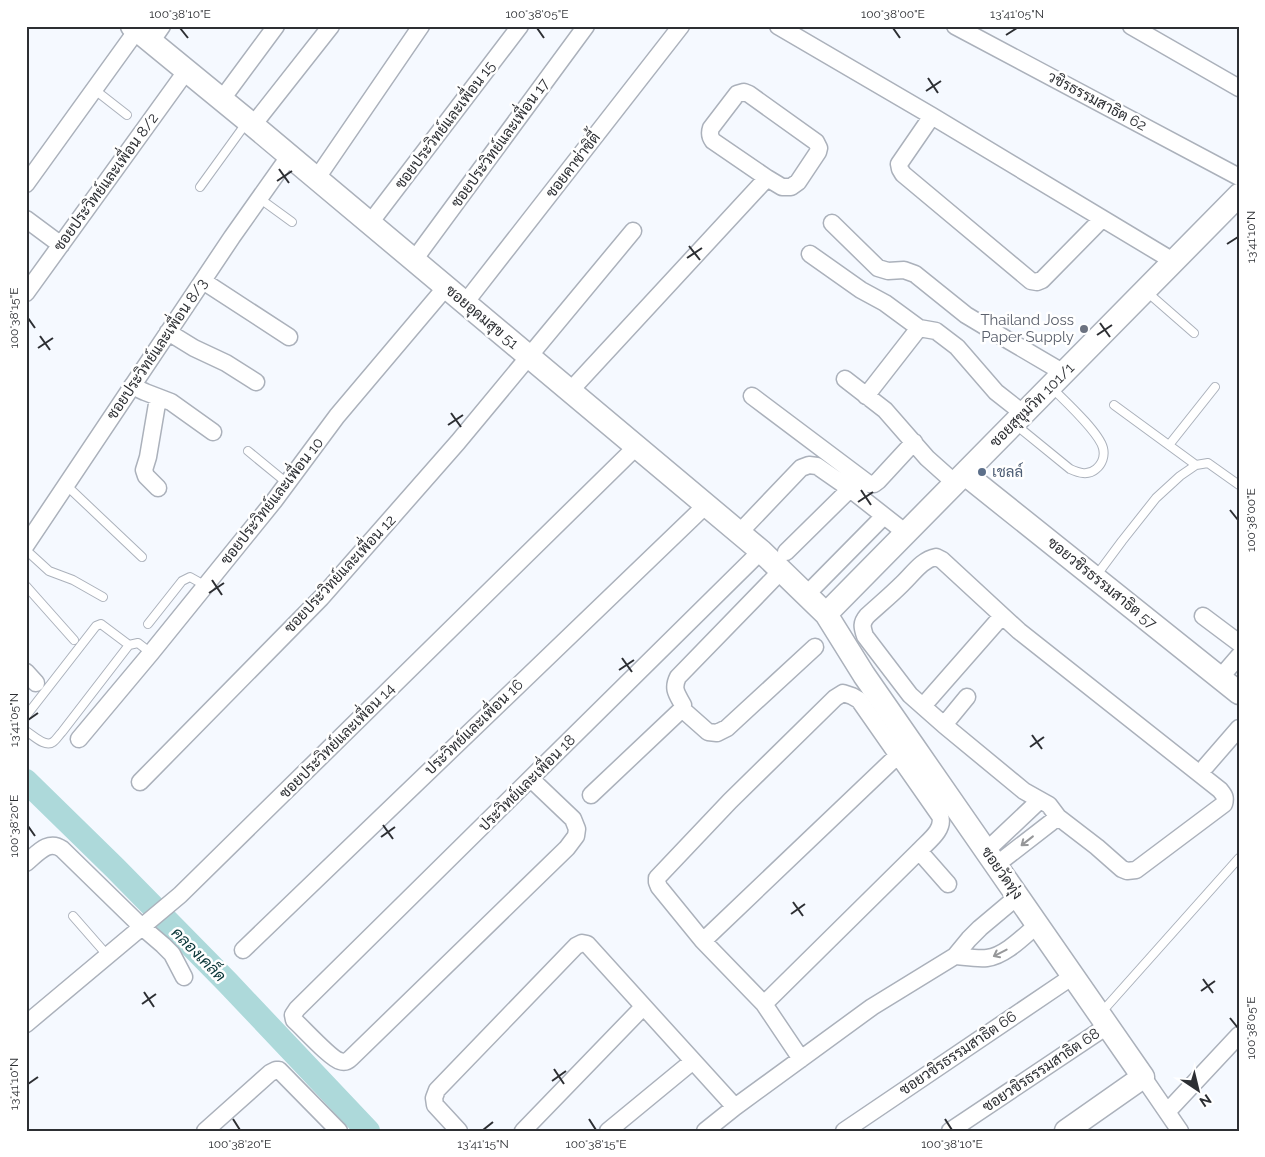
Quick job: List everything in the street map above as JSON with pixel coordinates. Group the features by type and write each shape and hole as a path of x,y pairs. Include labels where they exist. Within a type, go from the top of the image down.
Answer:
{"street":[{"path":"222,99 276,26"},
{"path":"251,123 331,26"},
{"path":"317,178 421,26"},
{"name":"ซอยประวิทย์และเพื่อน 15","path":"370,223 520,26"},
{"name":"ซอยประวิทย์และเพื่อน 17","path":"414,260 586,26"},
{"name":"ซอยคาซ่าซิตี้","path":"465,303 681,26"},
{"path":"778,26 932,116 1173,262"},
{"name":"วชิรธรรมสาธิต 62","path":"954,26 1239,177"},
{"path":"1131,26 1239,88"},
{"path":"26,184 95,90 146,31"},
{"name":"ซอยอุดมสุข 51","path":"146,31 187,70 739,533 761,551 784,562 806,595 826,614"},
{"name":"ซอยประวิทย์และเพื่อน 8/2","path":"26,293 187,70"},
{"path":"744,92 750,94 814,139 818,145 818,152 795,185 787,188 782,187 767,178 713,141 710,135 711,128 738,94 744,92"},
{"path":"932,116 899,164 900,169 903,174 1031,281 1037,282 1042,280 1102,218"},
{"name":"ซอยประวิทย์และเพื่อน 8/3","path":"26,545 168,332 290,155"},
{"path":"570,391 767,178"},
{"name":"ซอยสุขุมวิท 101/1","path":"826,614 1239,195"},
{"path":"26,219 61,245"},
{"path":"832,223 878,268 904,270 915,274 966,315 1006,339 1057,379"},
{"name":"ซอยประวิทย์และเพื่อน 12","path":"140,782 321,598 444,457 633,231"},
{"path":"810,254 919,328 936,331 957,347 1019,418"},
{"path":"203,281 289,337"},
{"name":"ซอยประวิทย์และเพื่อน 10","path":"79,739 206,586 337,416 446,286"},
{"path":"866,396 919,328"},
{"path":"168,332 194,348 226,363 256,382"},
{"path":"845,379 885,410 927,458 960,479"},
{"path":"132,386 171,402 213,432"},
{"path":"752,396 869,484 874,484 878,481 914,442"},
{"path":"158,398 144,470 146,476 158,488"},
{"name":"ซอยประวิทย์และเพื่อน 14","path":"26,1024 180,895 636,447"},
{"path":"739,533 801,468 809,465 817,466 850,489 906,533"},
{"name":"ซอยวชิรธรรมสาธิต 57","path":"960,479 1095,578 1239,693"},
{"path":"591,794 682,709 683,705 676,692 675,683 678,676 850,489"},
{"name":"ประวิทย์และเพื่อน 16","path":"243,950 706,505"},
{"path":"806,595 884,516"},
{"name":"ประวิทย์และเพื่อน 18","path":"531,779 573,819 577,829 576,836 567,848 351,1058 346,1062 338,1061 294,1020 293,1015 531,779 761,551"},
{"path":"936,557 942,560 1002,616 1220,790 1225,799 1224,804 1136,870 1127,871 1058,818 1049,805 1024,791 910,695 865,636 862,627 863,621 867,616 923,563 930,558 936,557"},
{"name":"ซอยวัดทุ่ง","path":"826,614 864,675 1180,1131"},
{"path":"922,706 1002,616"},
{"path":"1202,616 1239,643"},
{"path":"682,709 708,732 717,733 727,728 815,647"},
{"path":"1220,678 1239,656"},
{"path":"764,1004 940,828 942,820 859,700 843,693 835,698 730,801 657,878 660,887 703,941 764,1004 801,1059"},
{"path":"944,725 967,697"},
{"path":"1206,766 1239,728"},
{"path":"703,941 897,756"},
{"path":"991,858 1040,800"},
{"path":"991,858 1058,818"},
{"path":"26,863 44,848 51,845 57,846 164,945 172,954 184,977"},
{"path":"919,851 948,884"},
{"path":"705,1131 872,1007 955,956 968,939 1018,896"},
{"path":"955,956 990,958 999,955 1037,925"},
{"path":"459,1131 435,1105 434,1098 437,1090 576,946 582,943 587,944 735,1107"},
{"name":"ซอยวชิรธรรมสาธิต 66","path":"844,1131 1073,976"},
{"path":"522,1131 643,1007"},
{"name":"ซอยวชิรธรรมสาธิต 68","path":"950,1131 1103,1020"},
{"path":"1167,1112 1239,1035"},
{"path":"608,1131 693,1061"},
{"path":"205,1131 270,1073 276,1070 279,1070 338,1131"},
{"path":"1066,1131 1143,1076"}],"lane":[{"path":"95,90 127,115"},
{"path":"200,187 251,123"},
{"path":"259,198 292,222"},
{"path":"1145,290 1194,333"},
{"path":"1019,418 1070,469 1079,474 1089,473 1096,469 1103,460 1104,449 1100,440 1086,423 1057,379"},
{"path":"1169,445 1215,388"},
{"path":"1114,405 1196,465"},
{"path":"248,451 287,483"},
{"path":"1095,578 1156,498 1180,476 1196,465 1208,463 1239,485"},
{"path":"66,484 142,557"},
{"path":"26,550 50,571 73,580 103,597"},
{"path":"148,624 182,581 190,577 206,586"},
{"path":"26,586 74,640"},
{"path":"26,716 98,624 101,624 129,645"},
{"path":"26,731 42,742 48,744 53,742 129,645 138,643 151,653"},
{"path":"1103,1020 1239,858"},
{"path":"72,916 108,956"}],"waterway":[{"name":"คลองเคล็ด","path":"26,781 228,983 368,1131"}],"place":[{"name":"Thailand Joss Paper Supply","path":"1084,329"},
{"name":"เชลล์","path":"982,472"}]}
